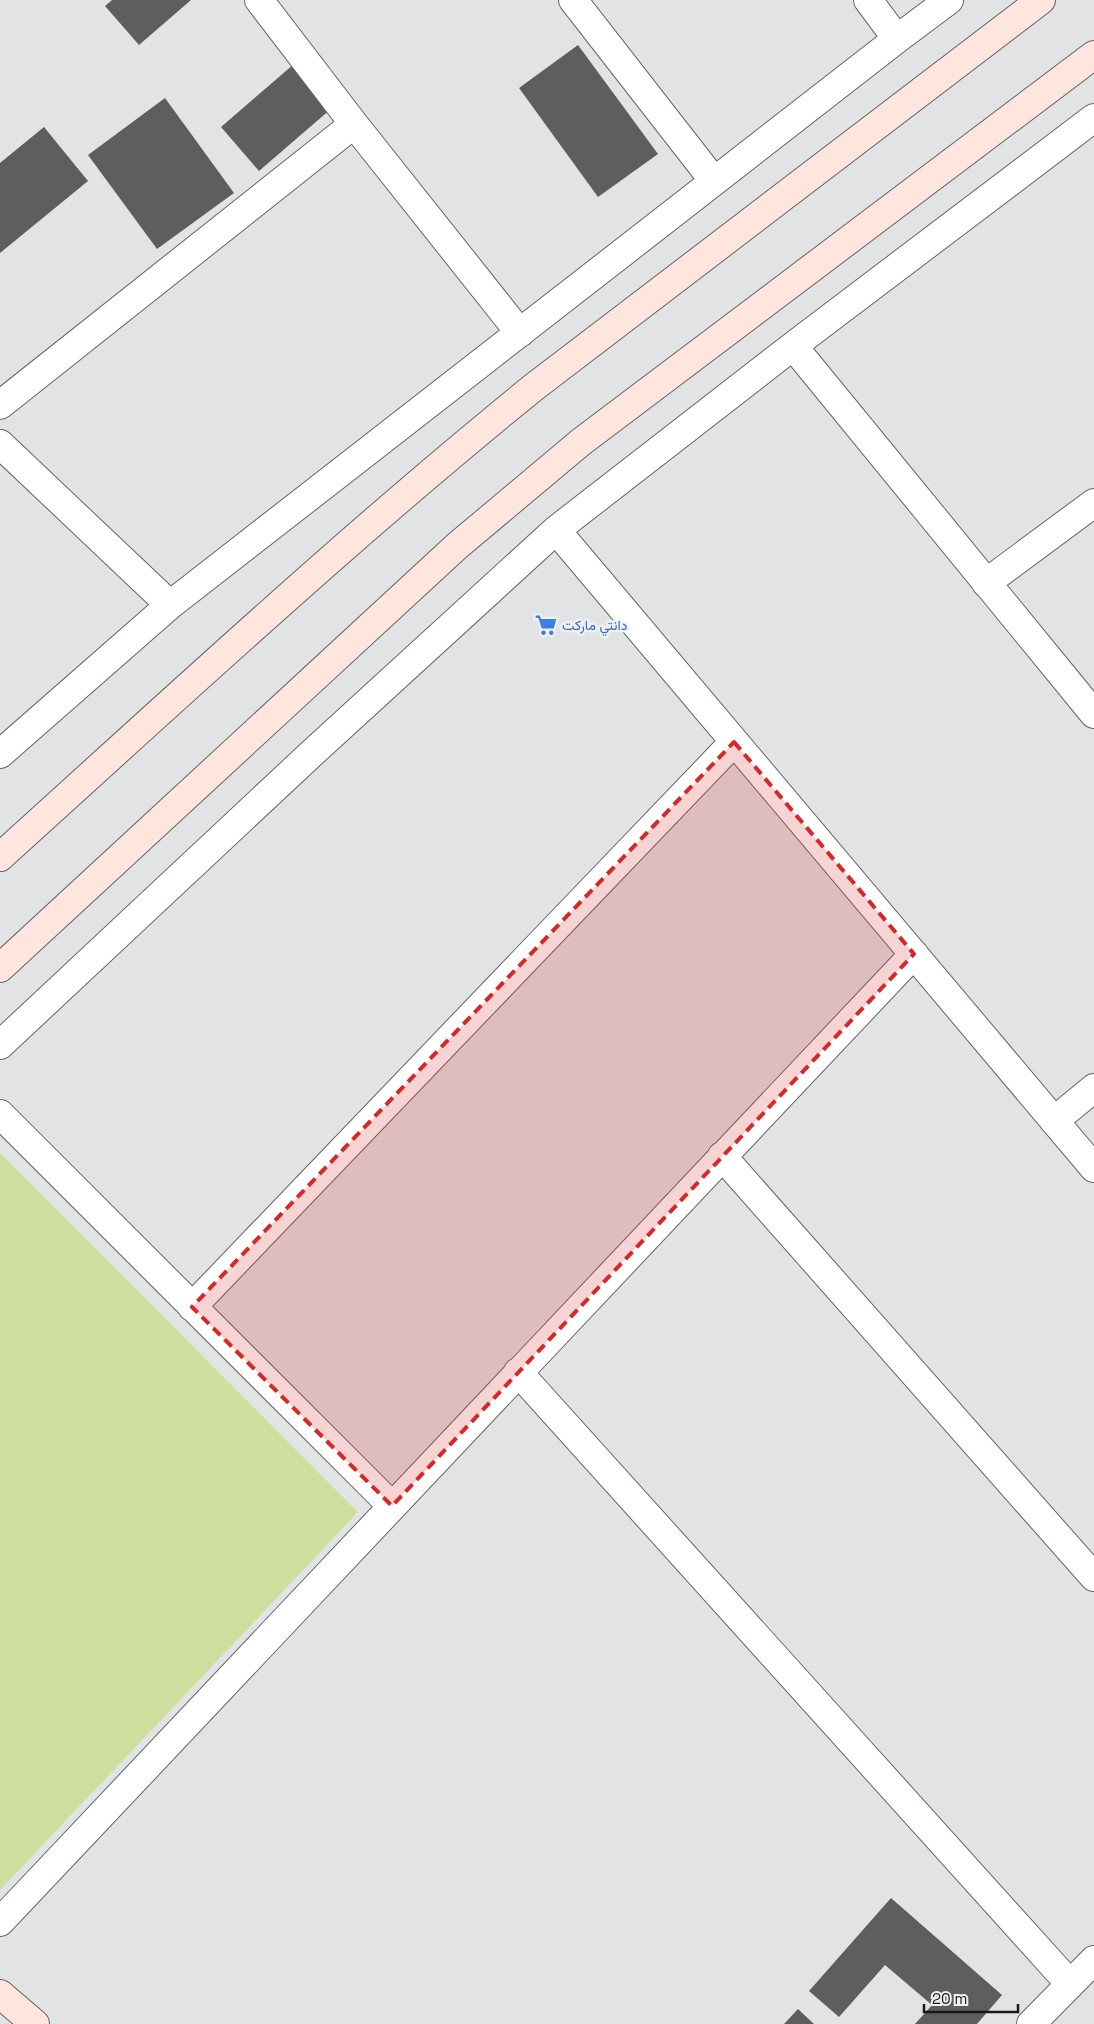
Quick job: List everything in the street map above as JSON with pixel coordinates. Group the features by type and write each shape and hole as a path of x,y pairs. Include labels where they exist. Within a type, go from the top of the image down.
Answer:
{"main road":[{"path":"0,857 378,517 463,444 550,374 1041,0"},
{"path":"0,968 457,546 517,495 581,442 1094,55"},
{"path":"0,1994 35,2024"}],"street":[{"path":"259,0 354,124 520,333"},
{"path":"573,0 714,181"},
{"path":"868,0 897,39"},
{"path":"1,751 170,605 949,0"},
{"path":"0,1045 310,755 556,530 793,346 1094,118"},
{"path":"0,405 354,124"},
{"path":"793,346 1094,714"},
{"path":"0,444 170,605"},
{"path":"986,583 1094,503"},
{"path":"556,530 1094,1168"},
{"path":"192,1307 734,742"},
{"path":"0,1922 914,954"},
{"path":"1054,1121 1094,1088"},
{"path":"0,1114 392,1506"},
{"path":"722,1156 1094,1577"},
{"path":"518,1372 1070,1984"},
{"path":"1031,2024 1094,1960"}],"highlighted area":[{"path":"734,742 914,954 392,1506 192,1307"}],"green space":[{"path":"0,1153 358,1512 0,1890"}],"building":[{"path":"112,0 191,0 139,45 105,6"},
{"path":"578,45 658,154 598,197 519,88"},
{"path":"294,64 332,108 259,171 221,127"},
{"path":"165,98 234,193 157,249 88,155"},
{"path":"44,127 88,181 0,253 0,163"},
{"path":"891,1898 1002,1995 977,2024 915,2024 932,2005 885,1965 839,2017 809,1991"},
{"path":"798,2009 814,2024 784,2024"}],"place":[{"name":"دانتي ماركت","path":"546,625"}]}
